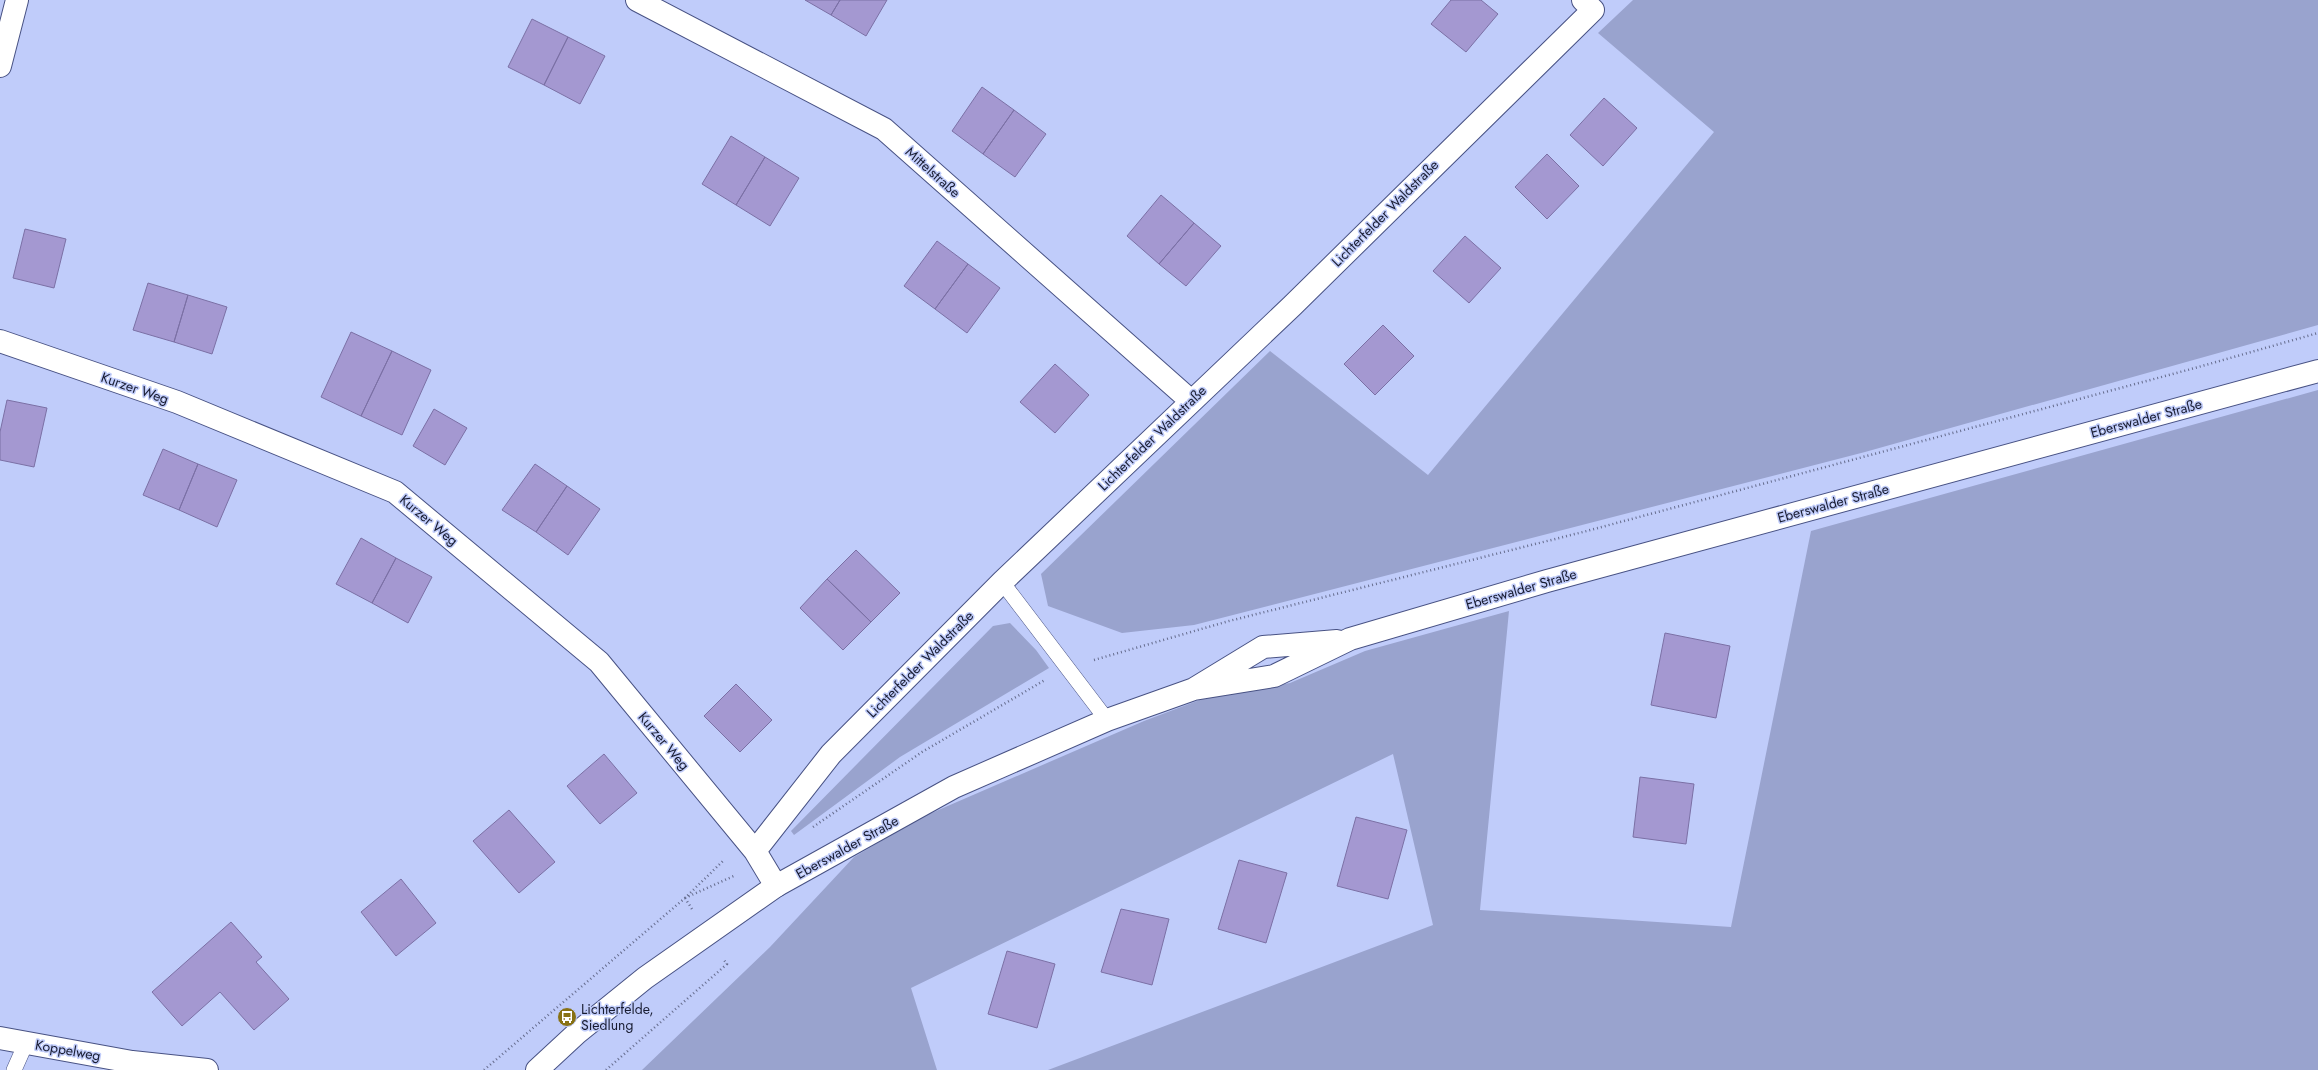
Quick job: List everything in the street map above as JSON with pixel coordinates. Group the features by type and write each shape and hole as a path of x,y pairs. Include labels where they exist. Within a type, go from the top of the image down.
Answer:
{"street":[{"path":"0,66 17,0"},
{"name":"Mittelstraße","path":"637,0 884,129 1191,401"},
{"name":"Lichterfelder Waldstraße","path":"754,851 831,754 1002,582 1292,306 1588,5"},
{"name":"Kurzer Weg","path":"0,342 177,402 395,492 599,662 754,851"},
{"name":"Eberswalder Straße","path":"537,1070 577,1033 645,978 776,886 954,787 1107,720 1194,689 1274,676 1350,640 1547,581 2318,371"},
{"name":"Eberswalder Straße","path":"1194,689 1263,647 1350,640"},
{"path":"754,851 776,886"},
{"name":"Koppelweg","path":"0,1038 132,1062 207,1070"}],"lane":[{"path":"1002,582 1107,720"},
{"path":"14,1070 26,1043"}],"path":[{"path":"685,898 754,851"},
{"path":"484,1070 685,898 754,851"}],"shaded area":[{"path":"1633,0 2318,0 2318,325 1865,452 1194,625 1122,633 1048,606 1041,574 1270,351 1428,475 1714,132 1598,33"},
{"path":"2318,390 2318,1070 1048,1070 1433,925 1393,754 911,988 937,1070 642,1070 770,947 854,857 920,818 1144,721 1210,696 1290,683 1365,651 1509,611 1480,910 1731,927 1811,531"},
{"path":"1010,623 1036,650 1049,668 900,757 794,835 791,831 993,626"}],"building":[{"path":"805,0 840,0 831,15"},
{"path":"840,0 887,0 866,36 831,15"},
{"path":"1451,0 1481,0 1498,14 1466,52 1431,24"},
{"path":"532,19 568,37 544,85 508,67"},
{"path":"568,37 605,56 580,104 544,85"},
{"path":"982,87 1014,110 983,154 952,131"},
{"path":"1604,98 1637,128 1603,166 1570,135"},
{"path":"1014,110 1046,134 1015,177 983,154"},
{"path":"731,136 765,157 736,205 702,184"},
{"path":"1547,154 1579,186 1547,219 1515,187"},
{"path":"765,157 799,178 770,226 736,205"},
{"path":"1161,195 1194,223 1159,264 1127,236"},
{"path":"1194,223 1221,246 1186,286 1159,264"},
{"path":"25,229 66,239 54,288 13,278"},
{"path":"1465,236 1501,268 1469,303 1433,271"},
{"path":"937,241 968,264 935,309 904,286"},
{"path":"968,264 1000,288 967,333 935,309"},
{"path":"148,283 188,295 174,342 133,330"},
{"path":"188,295 227,307 212,354 174,342"},
{"path":"1383,325 1414,356 1375,395 1344,364"},
{"path":"351,332 392,351 361,416 321,397"},
{"path":"392,351 431,370 402,435 361,416"},
{"path":"1055,364 1089,395 1055,433 1020,402"},
{"path":"7,400 47,408 34,467 0,460 0,432"},
{"path":"434,409 467,428 445,465 413,446"},
{"path":"163,449 198,464 179,510 143,495"},
{"path":"198,464 237,480 217,527 179,510"},
{"path":"535,464 567,486 536,532 502,510"},
{"path":"567,486 600,509 568,555 536,532"},
{"path":"361,538 396,558 372,603 336,584"},
{"path":"856,550 900,593 871,622 827,579"},
{"path":"396,558 432,577 408,623 372,603"},
{"path":"827,579 871,622 843,650 800,608"},
{"path":"1665,633 1730,646 1716,718 1651,705"},
{"path":"736,684 772,720 740,752 704,716"},
{"path":"604,754 637,793 600,824 567,786"},
{"path":"1640,777 1694,784 1686,844 1633,837"},
{"path":"509,810 555,862 519,893 473,841"},
{"path":"1356,817 1407,830 1388,899 1337,886"},
{"path":"1239,860 1287,873 1266,943 1218,929"},
{"path":"401,879 436,923 396,956 361,912"},
{"path":"1121,909 1169,919 1152,985 1101,972"},
{"path":"231,922 262,957 256,962 289,999 254,1030 220,992 182,1026 152,992"},
{"path":"1007,951 1055,964 1037,1028 988,1014"}],"place":[{"name":"Lichterfelde, Siedlung","path":"567,1017"}]}
